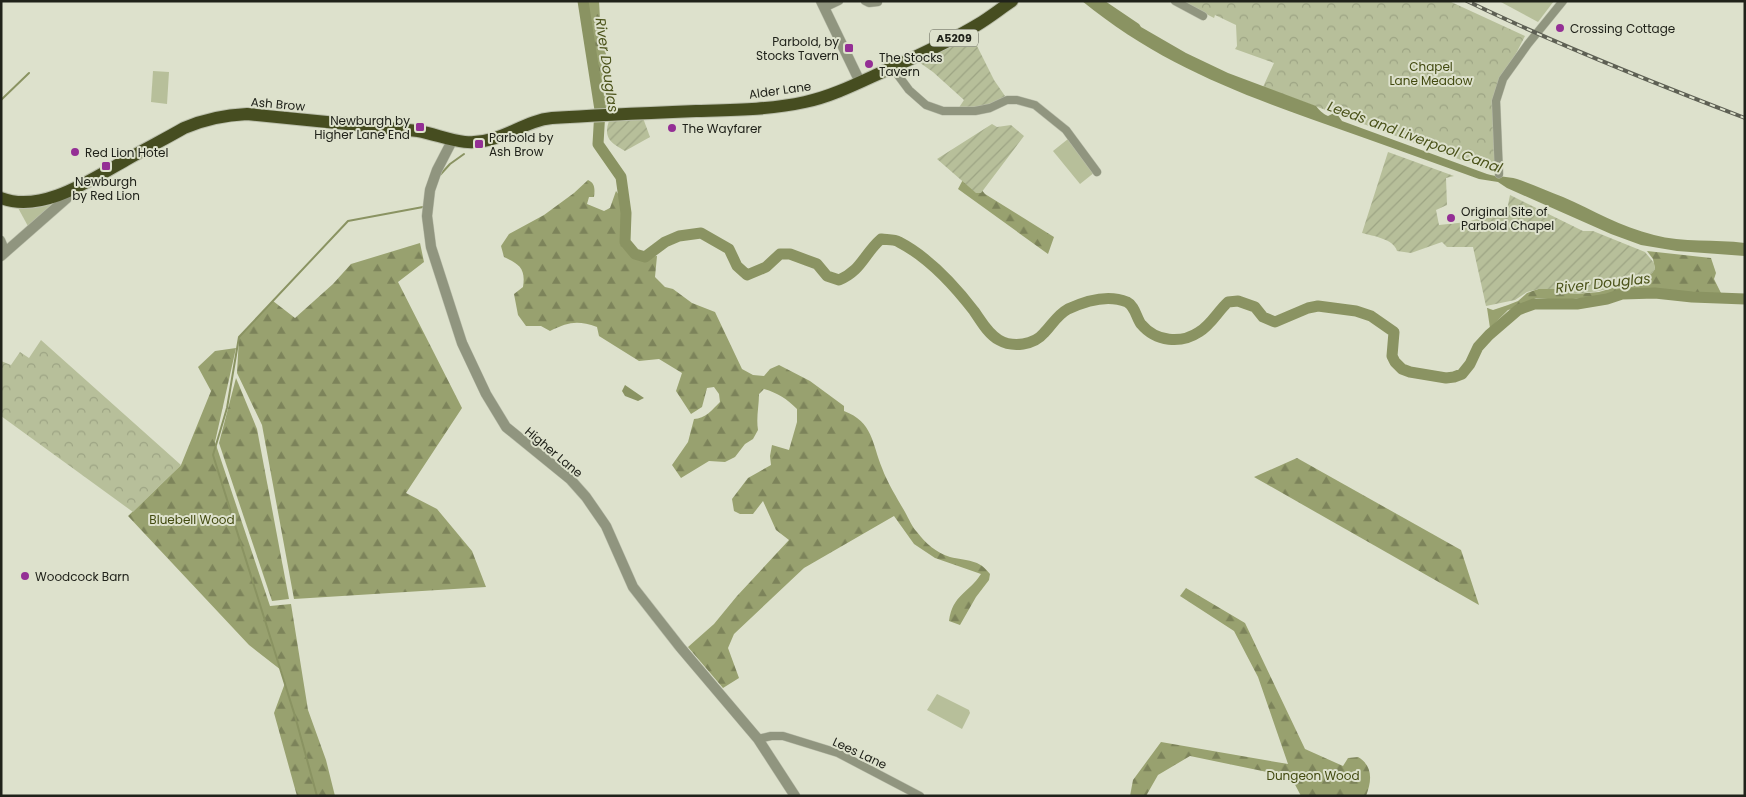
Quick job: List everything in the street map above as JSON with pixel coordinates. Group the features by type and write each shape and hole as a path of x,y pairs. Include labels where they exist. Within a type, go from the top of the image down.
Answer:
{"highway":[{"name":"Alder Lane","path":"534,121 606,115 778,107 822,98 860,82 978,25 1012,1"},
{"name":"Ash Brow","path":"68,192 184,128 214,117 247,114 418,131 437,134 452,141 468,142 492,139 534,121"},
{"name":"A5209","path":"1,198 18,202 29,202 68,192"}],"street":[{"path":"839,1 822,5 860,82"},
{"path":"1175,1 1203,16"},
{"path":"1499,174 1496,101 1503,80 1528,44 1563,1"},
{"path":"868,2 878,2"},
{"path":"892,67 909,90 920,100 926,105 942,111 976,111 990,108 1007,100 1017,100 1035,105 1066,130 1097,172"},
{"name":"Higher Lane","path":"452,141 437,170 430,190 427,216 431,247 437,268 462,343 475,372 506,427 570,479 586,497 606,526 633,587 680,647 758,739 795,796"},
{"path":"1,240 4,254 67,198 68,192"},
{"name":"Lees Lane","path":"758,739 783,736 838,753 920,796"}],"green space":[{"path":"583,1 599,1 600,19 605,42 608,88 619,115 600,110"},
{"name":"Chapel Lane Meadow","path":"1181,1 1449,1 1525,36 1503,79 1496,101 1499,174 1263,87 1274,63 1235,49 1237,46 1236,25 1215,15 1214,18"},
{"path":"1499,1 1554,1 1538,22"},
{"path":"971,34 994,80 1005,96 996,104 990,106 958,109 964,100 933,72 916,60"},
{"path":"153,71 169,72 167,104 151,102"},
{"path":"643,118 650,137 625,151 612,142 608,136 607,127 609,121"},
{"path":"992,124 997,127 1011,125 1024,136 981,193 976,193 937,159"},
{"path":"1068,139 1095,172 1080,184 1053,151"},
{"path":"1388,152 1454,176 1446,178 1447,205 1436,210 1439,225 1467,222 1507,210 1510,195 1583,231 1593,231 1645,252 1654,263 1655,269 1638,282 1625,283 1599,291 1575,294 1555,289 1539,289 1527,292 1515,300 1486,306 1473,247 1447,247 1442,242 1411,253 1397,251 1388,241 1362,233"},
{"path":"967,172 985,194 1054,237 1048,254 958,189"},
{"path":"588,180 594,187 594,197 589,197 587,204 604,211 610,208 616,191 622,207 621,236 623,244 628,251 638,257 657,256 655,277 665,287 673,289 692,303 715,312 742,369 753,375 764,376 770,369 779,365 810,381 844,406 844,411 861,421 866,427 887,480 920,536 940,553 977,563 986,569 990,574 989,580 976,597 960,625 949,621 951,612 957,600 981,574 935,558 914,544 894,516 804,568 734,634 728,648 739,678 723,688 688,647 714,624 789,540 776,530 763,501 753,514 740,514 734,511 732,499 748,478 771,465 772,445 789,450 797,422 797,409 774,392 764,389 759,394 758,430 753,439 745,444 735,457 725,462 709,461 681,478 672,465 688,442 694,419 705,415 720,402 719,394 714,387 707,388 702,407 691,414 676,391 682,373 659,359 639,361 599,336 597,327 590,325 573,323 550,331 541,326 526,326 518,315 514,294 523,287 522,271 514,262 504,257 501,246 509,234 544,215"},
{"path":"59,199 29,228 17,206"},
{"path":"420,243 424,262 398,282 462,408 406,493 437,509 472,551 486,587 294,599 262,425 237,373 239,337 273,301 295,318 333,284 351,264"},
{"path":"1647,251 1711,258 1716,273 1714,279 1721,293 1624,289 1611,295 1554,301 1536,298 1517,308 1508,310 1490,328 1487,308 1493,310 1508,305 1518,301 1527,293 1538,289 1555,289 1575,294 1599,292 1625,283 1638,283 1655,269 1653,259"},
{"path":"41,340 181,465 133,512 1,416 1,361 11,365 20,352 29,358"},
{"name":"Bluebell Wood","path":"236,348 215,442 270,606 291,604 308,710 326,760 335,796 297,796 274,713 285,683 281,670 249,645 128,516 181,465 211,391 198,367 215,351"},
{"path":"236,378 257,429 289,599 272,601 219,443"},
{"path":"1297,458 1461,550 1479,605 1254,477"},
{"name":"Dungeon Wood","path":"1186,588 1245,623 1305,749 1343,766 1348,758 1358,757 1369,769 1370,779 1366,796 1301,796 1291,777 1190,756 1158,775 1146,796 1130,796 1133,780 1161,742 1288,764 1258,677 1234,631 1180,596"},
{"path":"937,694 969,710 970,713 962,729 927,710"}],"shaded area":[{"name":"Leeds and Liverpool Canal","path":"1082,1 1105,1 1141,27 1186,53 1228,73 1316,106 1328,116 1334,113 1337,114 1342,121 1487,174 1523,181 1642,232 1676,239 1745,243 1745,256 1677,251 1641,245 1611,234 1507,188 1498,182 1479,179 1260,100 1198,74 1169,59 1139,42"},
{"path":"625,385 644,398 638,401 625,396 622,391"}],"waterway":[{"name":"River Douglas","path":"583,1 600,110 598,144 621,177 626,213 625,242 635,254 645,257 665,242 679,236 701,233 729,249 737,266 747,275 766,267 780,254 790,254 817,264 827,276 839,280 853,272 881,239 892,240 910,248 940,272 966,301 988,331 999,340 1011,344 1029,343 1040,337 1068,309 1089,301 1104,299 1127,302 1132,306 1141,324 1147,330 1161,338 1169,339 1184,338 1199,332 1207,326 1228,302 1238,301 1255,307 1263,317 1275,322 1308,308 1318,306 1356,311 1371,316 1394,332 1392,356 1402,369 1446,378 1462,374 1470,364 1478,347 1489,335 1518,310 1534,304 1577,304 1607,299 1622,294 1655,293 1692,297 1745,299"},
{"path":"1,100 29,73"},
{"path":"440,175 450,164 464,154"},
{"path":"317,796 295,716 213,455 227,408 239,337 348,221 423,207"}],"railway":[{"path":"1467,1 1536,33 1745,118"}],"place":[{"name":"Crossing Cottage","path":"1560,28"},
{"name":"Parbold, by Stocks Tavern","path":"849,48"},
{"name":"The Stocks Tavern","path":"869,64"},
{"name":"Newburgh by Higher Lane End","path":"420,127"},
{"name":"The Wayfarer","path":"672,128"},
{"name":"Parbold by Ash Brow","path":"479,144"},
{"name":"Red Lion Hotel","path":"75,152"},
{"name":"Newburgh by Red Lion","path":"106,166"},
{"name":"Original Site of Parbold Chapel","path":"1451,218"},
{"name":"Woodcock Barn","path":"25,576"}]}
